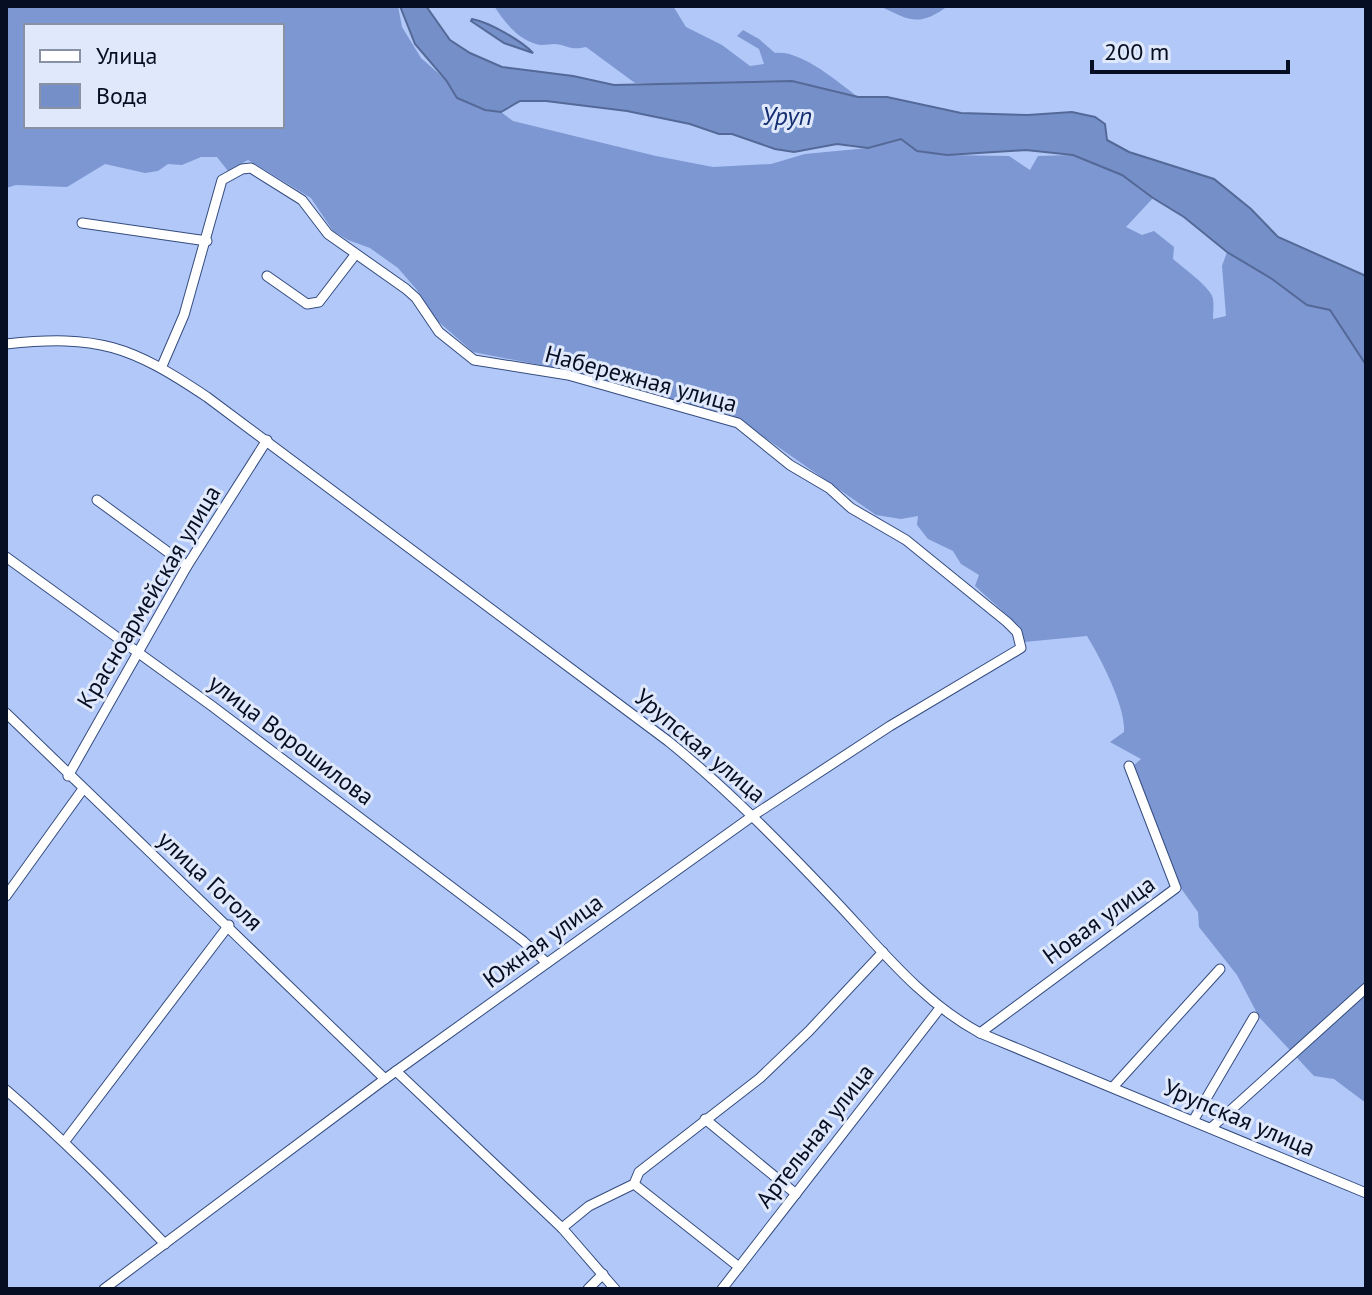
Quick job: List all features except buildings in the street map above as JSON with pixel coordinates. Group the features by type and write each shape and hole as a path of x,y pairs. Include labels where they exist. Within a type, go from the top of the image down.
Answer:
{"street":[{"name":"Набережная улица","path":"207,241 222,180 242,169 251,168 302,200 328,234 416,298 439,332 474,360 568,375 738,423 790,465 829,488 851,508 906,540 1007,622 1017,632 1021,648"},
{"path":"82,223 207,241 184,315 162,366"},
{"path":"267,276 307,304 319,302 355,255"},
{"name":"Урупская улица","path":"6,344 32,341 101,343 162,366 267,440 715,778 940,1008 980,1033 1366,1193"},
{"name":"Красноармейская улица","path":"68,776 187,566 267,440"},
{"path":"97,500 187,566"},
{"name":"улица Ворошилова","path":"6,557 345,804 523,941 547,963"},
{"name":"Южная улица","path":"104,1289 385,1079 754,815 890,726 1021,648"},
{"name":"улица Гоголя","path":"6,713 68,776 229,925 385,1079"},
{"name":"Новая улица","path":"980,1033 1176,888 1129,766"},
{"path":"6,896 83,789"},
{"path":"65,1141 229,925"},
{"path":"562,1228 589,1206 634,1184 639,1172 760,1078 883,952"},
{"path":"1113,1087 1220,969"},
{"path":"1211,1128 1366,988"},
{"name":"Артельная улица","path":"722,1289 940,1008"},
{"path":"1193,1121 1254,1017"},
{"path":"396,1071 562,1228 615,1289"},
{"path":"6,1090 65,1141 165,1244"},
{"path":"705,1119 796,1194"},
{"path":"634,1184 739,1267"},
{"path":"588,1289 603,1274"}],"shaded area":[{"path":"6,6 398,6 402,27 421,58 446,80 457,97 485,110 501,112 513,121 713,167 771,164 805,154 868,148 901,139 947,155 1009,156 1030,170 1038,156 1073,155 1122,175 1153,198 1126,227 1142,235 1154,231 1174,247 1173,259 1211,294 1213,319 1226,316 1222,266 1227,252 1307,305 1330,310 1366,365 1366,1103 1334,1079 1314,1076 1259,1017 1237,975 1199,927 1198,912 1180,887 1134,765 1141,759 1110,742 1124,732 1124,722 1117,697 1087,636 1024,642 1020,627 975,586 979,575 961,564 953,551 928,539 917,525 918,516 901,519 876,515 732,415 594,382 561,369 473,352 432,316 417,290 398,268 370,248 333,231 311,198 248,160 228,171 217,157 201,157 182,165 168,164 158,171 145,173 105,164 67,187 16,185 6,188"},
{"path":"494,6 673,6 686,27 722,45 750,66 764,64 759,49 737,36 743,30 775,53 785,53 807,61 858,97 792,81 685,85 635,83 586,47 538,45 523,38"},
{"path":"880,6 948,6 929,17 914,20"}],"water":[{"name":"Уруп","path":"400,6 426,6 450,40 502,67 614,85 792,81 858,97 887,97 961,113 1028,115 1072,112 1095,117 1105,124 1107,140 1129,152 1214,179 1251,209 1278,237 1366,276 1366,365 1330,310 1307,305 1227,252 1184,217 1122,175 1073,155 1026,150 947,155 917,151 901,139 868,148 837,144 794,152 775,149 732,134 719,134 690,124 627,111 546,101 520,101 501,112 485,110 457,98 415,44"},
{"path":"472,19 505,33 533,53 504,43"}]}
